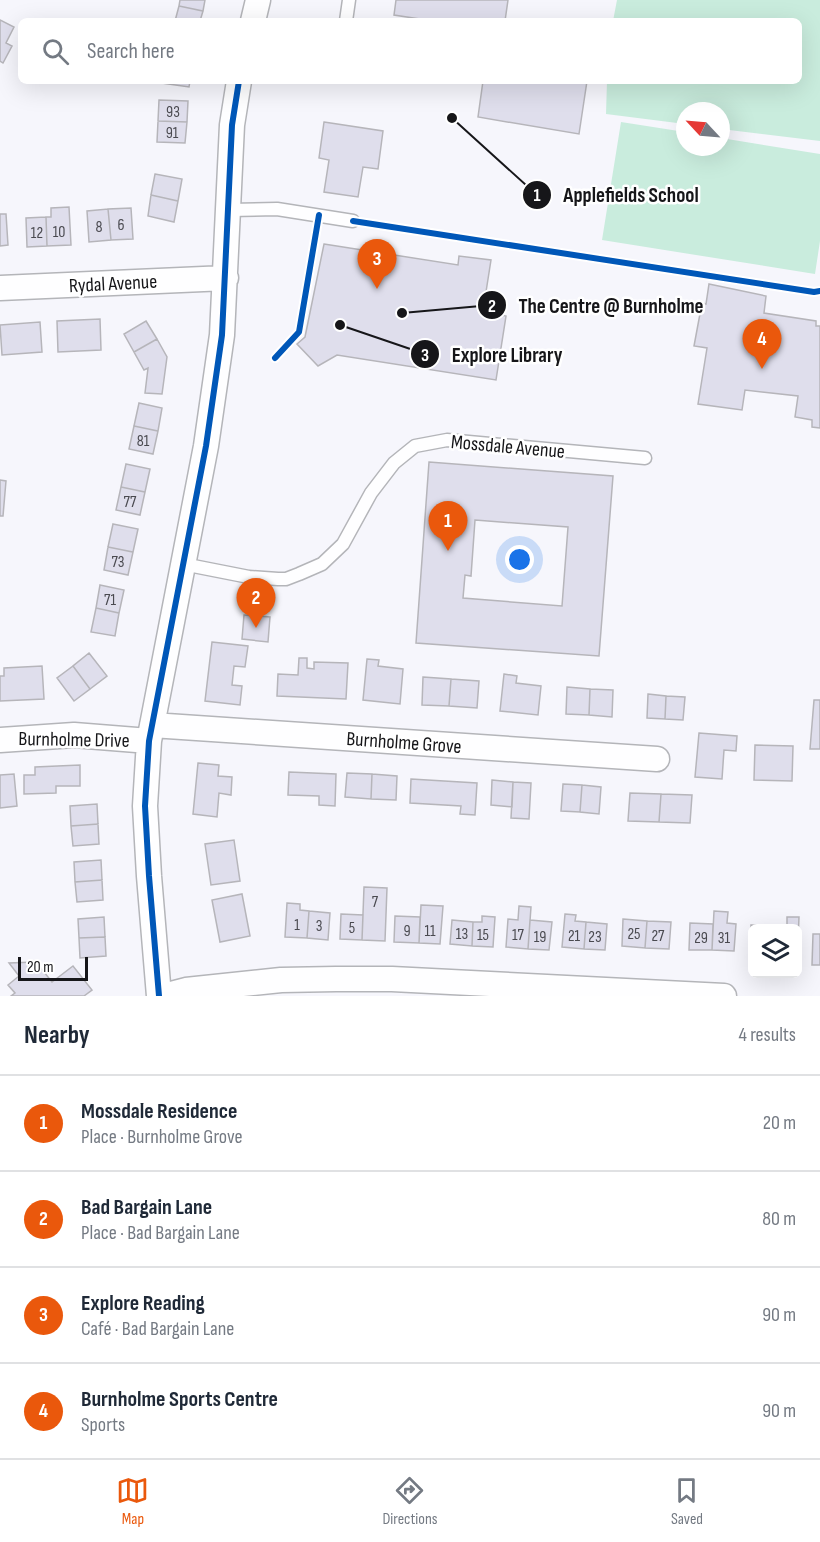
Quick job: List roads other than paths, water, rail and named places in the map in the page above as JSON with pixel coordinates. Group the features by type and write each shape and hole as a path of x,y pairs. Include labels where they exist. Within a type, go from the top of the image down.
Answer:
{"street":[{"path":"254,18 258,0"},
{"path":"239,84 232,125 222,334 206,446 150,733 146,818 149,876 161,996 186,990 281,980 336,979 392,979 724,996"},
{"name":"Rydal Avenue","path":"0,288 226,278"},
{"name":"Burnholme Drive","path":"0,740 150,733"},
{"name":"Burnholme Grove","path":"150,733 657,759"}],"lane":[{"path":"346,18 349,0"},
{"path":"229,210 277,209 353,220"},
{"name":"Mossdale Avenue","path":"183,564 249,577 278,579 286,579 322,564 343,544 371,493 394,463 415,446 426,443 447,440 645,458"}],"place":[{"name":"Applefields School","path":"452,118"},
{"name":"Explore Reading","path":"377,289"},
{"name":"The Centre @ Burnholme","path":"402,313"},
{"name":"Explore Library","path":"340,325"},
{"name":"Burnholme Sports Centre","path":"762,369"},
{"name":"Mossdale Residence","path":"448,551"},
{"name":"Bad Bargain Lane","path":"256,628"}]}
